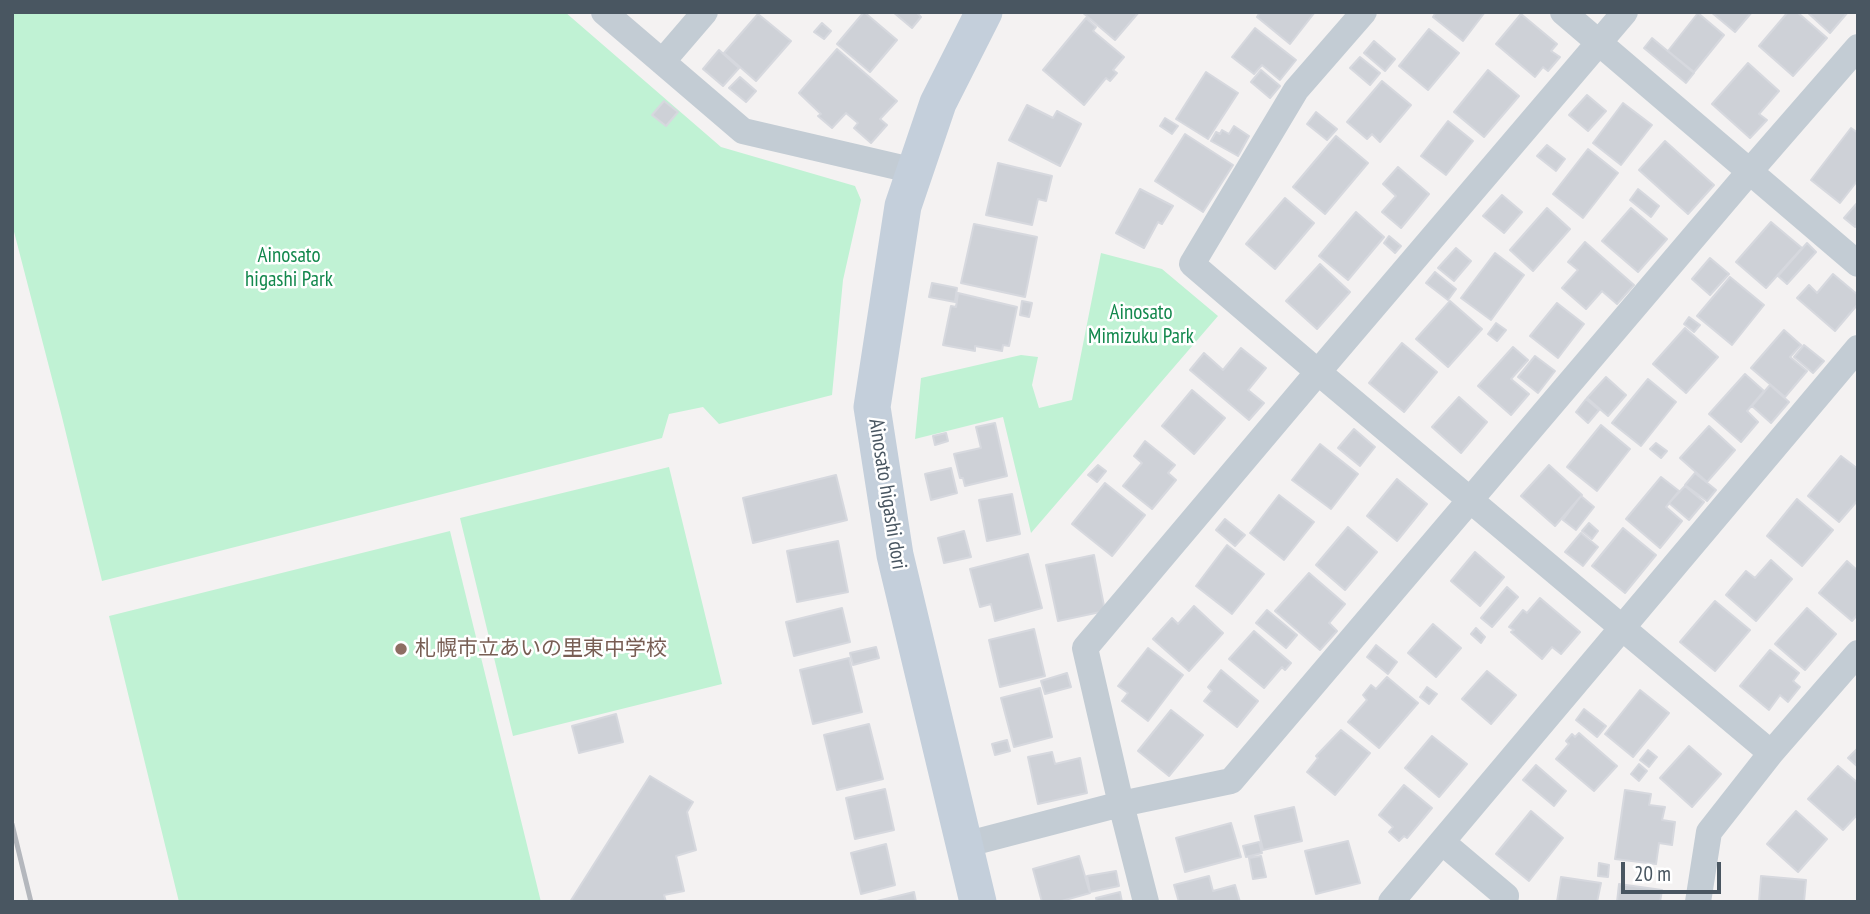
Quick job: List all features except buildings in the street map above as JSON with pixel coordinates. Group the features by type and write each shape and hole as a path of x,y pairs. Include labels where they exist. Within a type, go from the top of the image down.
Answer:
{"street":[{"path":"604,12 743,131 915,171"},
{"path":"662,62 705,12"},
{"name":"Ainosato higashi dori","path":"978,902 895,555 872,407 903,206 939,103 984,12"},
{"path":"1364,12 1296,90 1192,264 1771,754"},
{"path":"1563,12 1858,264"},
{"path":"1146,902 1085,648 1625,12"},
{"path":"964,845 1121,804 1231,781 1858,47"},
{"path":"1391,902 1858,348"},
{"path":"1698,902 1709,832 1771,754 1858,653"},
{"path":"1442,842 1506,896 1505,902"}],"green space":[{"name":"Ainosato higashi Park","path":"12,12 565,12 721,147 855,186 861,200 843,280 832,395 719,424 703,407 669,414 662,438 102,581 12,224"},
{"name":"Ainosato Mimizuku Park","path":"1101,253 1162,269 1218,316 1031,533 1003,417 915,439 921,378 1021,355 1038,357 1032,385 1039,408 1072,400"},
{"path":"669,467 722,684 513,736 460,518"},
{"path":"450,531 541,902 179,902 109,616"}],"railway":[{"path":"12,824 31,902"}],"place":[{"name":"札幌市立あいの里東中学校","path":"401,649"}]}
